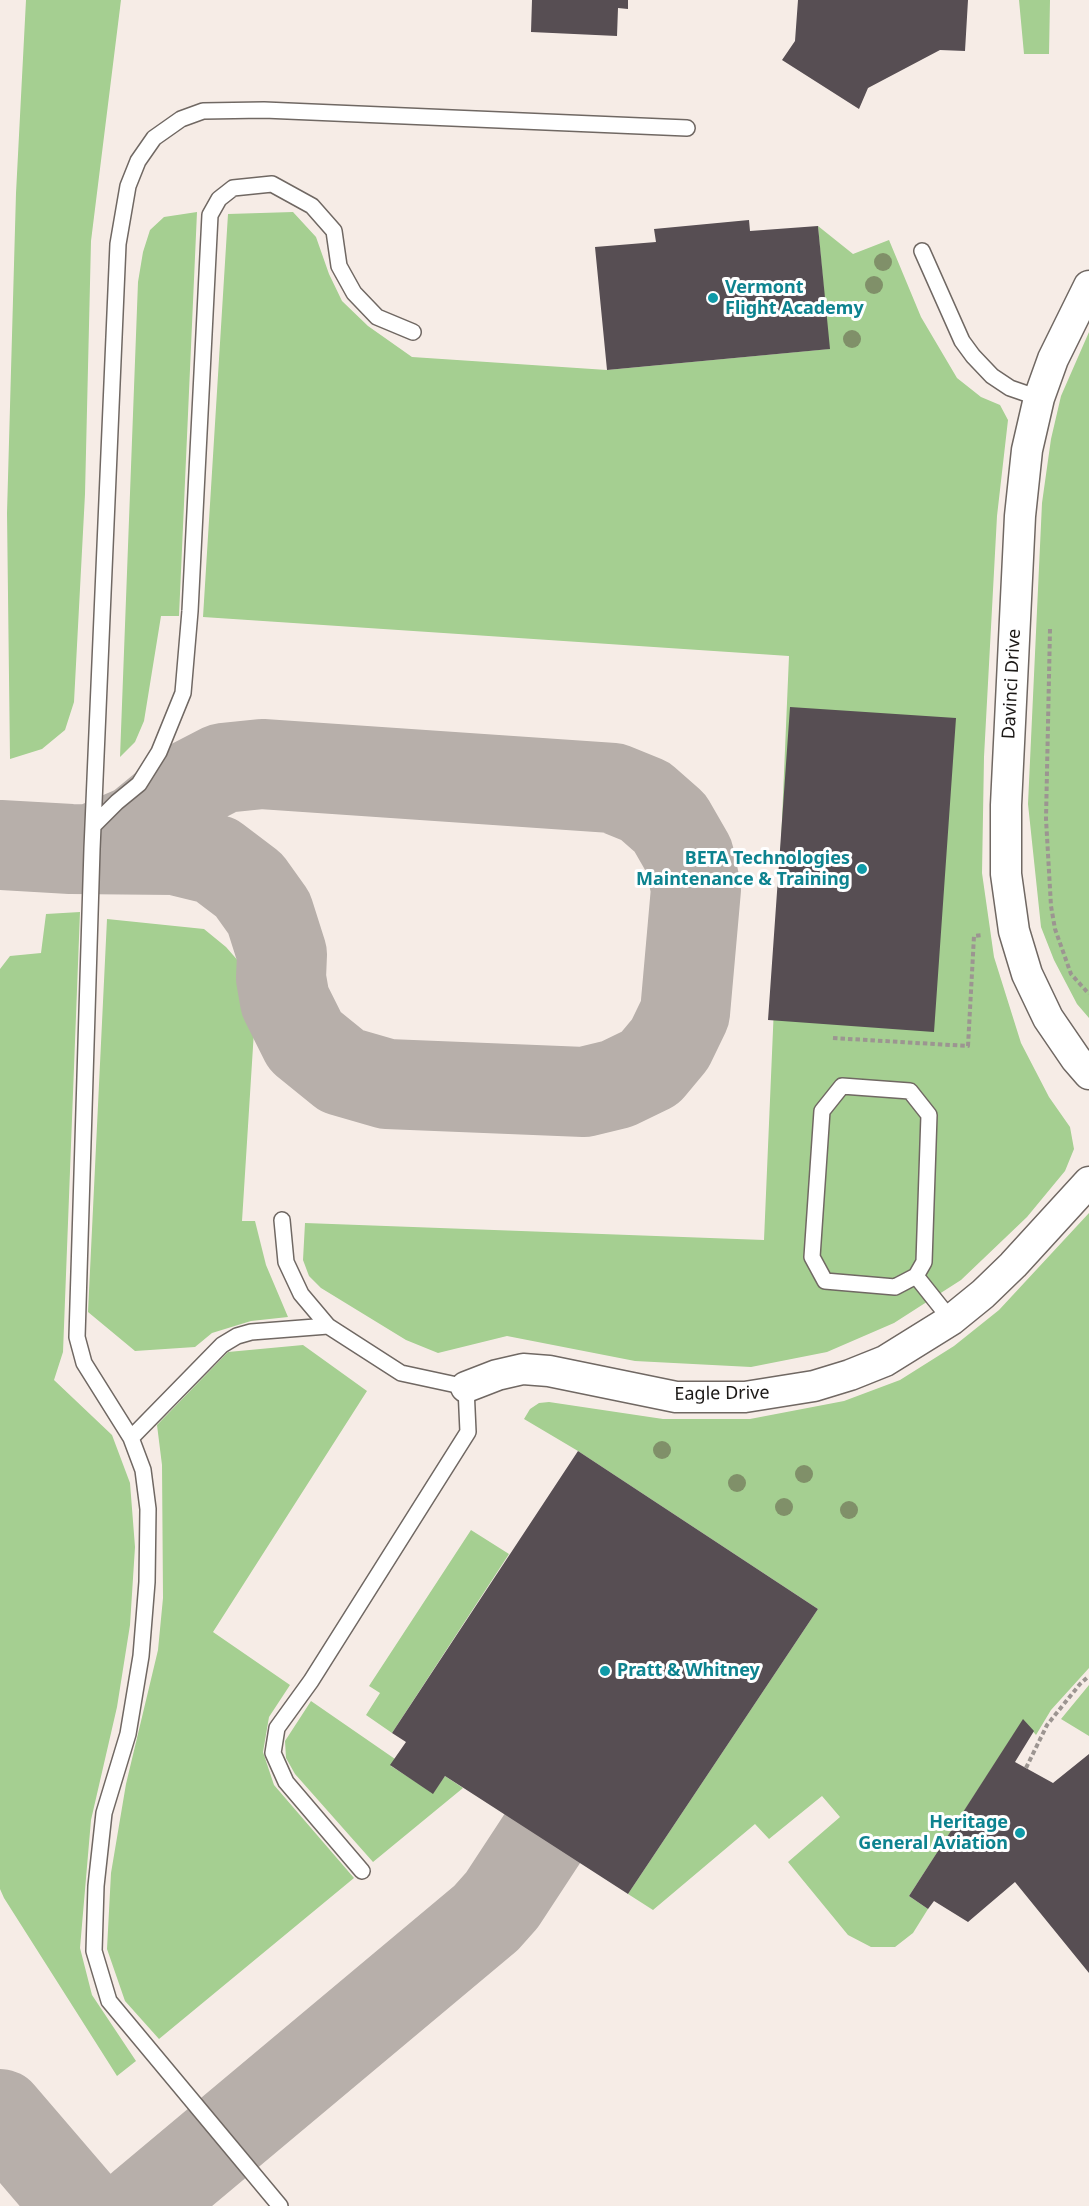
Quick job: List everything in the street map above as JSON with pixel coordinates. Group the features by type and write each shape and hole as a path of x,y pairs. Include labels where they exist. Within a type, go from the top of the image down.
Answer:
{"street":[{"name":"Davinci Drive","path":"1089,286 1053,359 1039,398 1027,450 1020,516 1006,805 1006,874 1014,932 1027,974 1048,1017 1089,1074"},
{"name":"Eagle Drive","path":"466,1388 498,1375 523,1370 549,1371 676,1397 745,1397 779,1393 823,1383 885,1360 951,1320 1013,1265 1089,1182"}],"lane":[{"path":"280,2206 109,2001 94,1951 96,1886 104,1812 128,1734 141,1656 146,1593 148,1509 142,1470 131,1438 84,1363 77,1337 92,849 118,244 128,186 138,161 154,138 181,119 203,111 244,110 687,128"},
{"path":"94,825 139,784 159,752 183,693 190,611 210,215 219,199 234,188 272,184 312,206 334,231 339,266 354,293 377,317 414,332"},
{"path":"921,251 962,341 973,356 992,376 1010,388 1039,398"},
{"path":"842,1086 910,1091 929,1115 924,1262 916,1276 896,1287 825,1281 812,1257 822,1111 842,1086"},
{"path":"282,1220 285,1262 301,1294 328,1326 401,1372 466,1388 468,1432 311,1681 277,1728 273,1753 286,1782 362,1871"},
{"path":"916,1276 951,1320"},
{"path":"131,1438 222,1345 237,1336 251,1332 328,1326"}],"path":[{"path":"1050,624 1046,819 1053,918 1071,974 1089,994"},
{"path":"833,1038 968,1046 974,936 1014,932 1053,918"},
{"path":"1026,1768 1047,1725 1089,1676"}],"green space":[{"path":"26,0 121,0 91,241 85,494 74,702 65,730 42,749 10,759 7,513 16,193"},
{"path":"1019,0 1050,0 1049,54 1024,54"},
{"path":"197,212 179,616 161,616 144,721 135,742 120,757 138,282 143,252 150,230 164,217"},
{"path":"293,212 316,237 329,274 342,301 368,326 412,357 607,370 829,349 818,226 853,254 889,240 921,317 957,378 981,397 1000,405 1008,420 997,516 984,757 982,873 994,957 1021,1043 1049,1097 1070,1127 1074,1149 1065,1171 1027,1217 961,1280 894,1323 827,1352 751,1367 635,1361 507,1336 438,1353 406,1340 321,1288 309,1276 303,1260 305,1223 764,1240 789,656 203,617 228,214"},
{"path":"1089,332 1089,1018 1077,1004 1054,960 1041,927 1028,804 1042,503 1051,439 1061,396"},
{"path":"80,912 63,1352 54,1380 112,1435 130,1483 135,1547 130,1625 117,1707 91,1820 80,1948 92,1995 136,2061 117,2076 0,1889 0,969 10,956 41,953 46,914"},
{"path":"107,919 204,929 226,947 240,963 252,988 255,1015 242,1221 255,1221 266,1265 288,1317 251,1321 212,1333 195,1347 135,1351 88,1312"},
{"path":"1089,1213 1089,1668 1051,1710 1036,1735 1023,1720 909,1896 928,1909 913,1933 895,1947 871,1947 848,1935 788,1862 840,1817 822,1796 769,1839 755,1824 653,1910 628,1894 818,1609 578,1451 524,1419 530,1409 539,1403 549,1402 663,1419 750,1419 844,1401 900,1380 954,1346 999,1310"},
{"path":"303,1345 367,1391 213,1632 290,1685 269,1717 263,1752 274,1785 354,1878 159,2039 125,2001 107,1949 111,1873 126,1784 158,1650 163,1598 162,1465 157,1425 228,1352"},
{"path":"471,1530 509,1554 392,1733 366,1715 380,1693 369,1686"},
{"path":"1089,1685 1089,1736 1061,1719"},
{"path":"311,1701 395,1759 391,1766 433,1793 445,1776 463,1788 373,1862 295,1774 286,1758 285,1741"}],"building":[{"path":"532,0 628,0 628,9 618,8 617,36 531,32"},
{"path":"798,0 968,0 965,51 940,50 868,88 859,109 782,60 795,41"},
{"name":"Vermont Flight Academy","path":"749,220 750,231 818,226 830,349 607,370 595,247 656,242 654,229"},
{"name":"BETA Technologies Maintenance & Training","path":"790,707 956,718 934,1032 768,1020"},
{"name":"Pratt & Whitney","path":"578,1451 818,1609 628,1894 445,1776 433,1794 390,1765 406,1742 392,1733"},
{"name":"Heritage General Aviation","path":"1023,1719 1034,1731 1015,1762 1053,1783 1089,1754 1089,1973 1015,1882 968,1922 934,1901 928,1909 909,1896"}],"taxiway":[{"path":"0,845 71,849 175,850 216,860 249,885 269,913 282,954 281,978 285,1001 305,1041 342,1071 387,1084 584,1092 617,1084 650,1068 670,1044 685,1013 696,889 689,856 670,823 645,801 613,788 262,764 223,768 194,783 138,829 92,849"},
{"path":"142,2206 486,1918 502,1900 542,1839"},
{"path":"0,2114 79,2206"}],"place":[{"name":"Vermont Flight Academy","path":"713,298"},
{"name":"BETA Technologies Maintenance & Training","path":"862,869"},
{"name":"Pratt & Whitney","path":"605,1671"},
{"name":"Heritage General Aviation","path":"1020,1833"}]}
